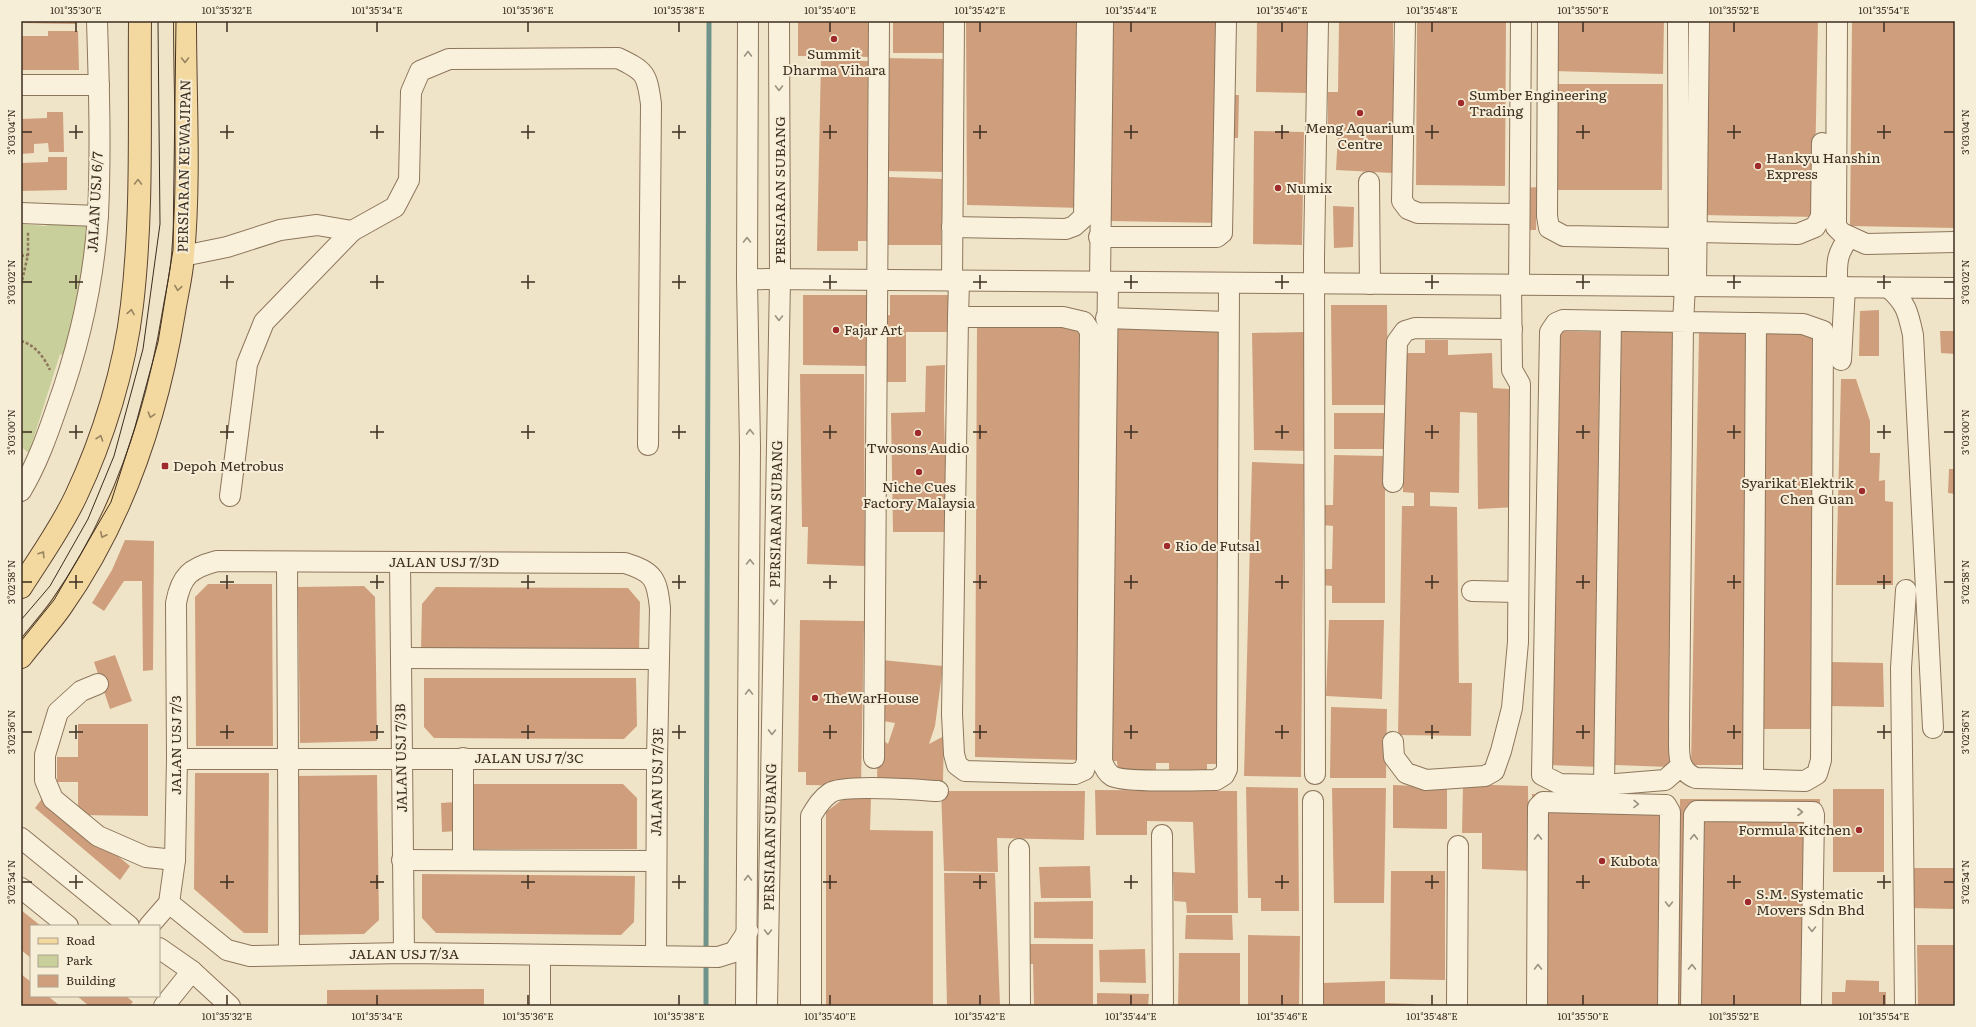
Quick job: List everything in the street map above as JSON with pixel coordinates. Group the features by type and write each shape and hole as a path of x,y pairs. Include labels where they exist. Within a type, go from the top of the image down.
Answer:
{"main road":[{"path":"21,587 51,541 76,497 98,443 112,402 122,356 132,307 136,262 140,21"},
{"name":"PERSIARAN KEWAJIPAN","path":"21,657 62,606 98,546 123,495 143,443 160,388 183,256 186,209 185,21"}],"street":[{"name":"JALAN USJ 6/7","path":"21,491 27,465 67,378 78,339 91,270 98,216 99,85 97,21"},
{"name":"PERSIARAN SUBANG","path":"746,1003 748,931 750,447 747,279 748,21"},
{"name":"PERSIARAN SUBANG","path":"767,1006 780,280 779,21"},
{"path":"874,758 878,280 878,21"},
{"path":"954,21 952,227 958,317 952,714 954,754 958,765 964,771 1075,774 1084,770 1087,761 1090,331 1084,322 1063,317 958,317"},
{"path":"952,227 1066,229 1074,226 1084,217 1087,21"},
{"path":"1103,21 1099,237 1106,318 1102,761 1104,768 1113,777 1127,780 1216,780 1224,775 1227,769 1229,283"},
{"path":"1099,237 1216,237 1222,232 1226,21"},
{"path":"1315,774 1314,283 1318,21"},
{"path":"1405,21 1402,201 1408,209 1418,213 1519,214"},
{"path":"1393,742 1394,757 1406,773 1426,780 1484,776 1494,771 1501,751 1512,708 1518,642 1520,384 1512,370 1512,329 1519,214 1521,21"},
{"path":"1548,21 1547,216 1549,228 1564,236 1678,238"},
{"path":"1678,21 1678,238 1687,286"},
{"path":"1681,766 1666,780 1604,785 1560,784 1542,775 1550,332 1556,323 1564,320 1683,323 1803,324 1822,331 1822,760 1817,774 1805,781 1696,778 1687,775 1681,766 1679,728 1683,323 1687,286 1697,232 1699,21"},
{"path":"1697,232 1798,234 1815,227 1822,217 1824,21"},
{"path":"1837,21 1836,227 1850,237 1866,244 1955,242"},
{"path":"230,496 247,364 264,322 352,231 395,207 409,180 411,92 420,71 448,59 618,58 640,69 648,83 651,104 648,445"},
{"path":"21,84 99,85"},
{"path":"1369,182 1370,284"},
{"path":"25,219 98,216"},
{"path":"183,256 227,247 280,230 317,225 352,231"},
{"path":"1841,360 1841,287 1837,258 1842,247 1850,237"},
{"path":"747,279 1955,288"},
{"path":"1889,288 1901,299 1913,334 1933,728"},
{"path":"1106,318 1228,322"},
{"path":"1604,785 1612,321"},
{"path":"1753,779 1756,324"},
{"path":"1393,482 1397,342 1405,331 1415,328 1512,329"},
{"name":"JALAN USJ 7/3D","path":"200,566 217,562 625,563 641,568 653,577 658,592 660,608"},
{"path":"287,562 289,955"},
{"name":"JALAN USJ 7/3B","path":"400,562 404,953"},
{"name":"JALAN USJ 7/3","path":"169,903 175,860 177,759 176,603 179,586 189,573 200,566"},
{"path":"1905,1006 1901,668 1906,590"},
{"path":"1472,591 1518,592"},
{"name":"JALAN USJ 7/3E","path":"656,955 657,759 660,608"},
{"path":"400,658 659,659"},
{"path":"98,684 81,691 58,712 45,755 45,780 53,800 98,836 146,857 175,860"},
{"path":"463,758 464,860"},
{"name":"JALAN USJ 7/3C","path":"177,759 657,759"},
{"path":"811,1006 811,816 822,800 832,792 849,789 938,791"},
{"path":"1313,801 1313,1006"},
{"path":"1538,1006 1538,807 1543,802 1666,805 1670,812 1668,1006"},
{"path":"1691,1006 1694,815 1698,811 1813,812 1811,1006"},
{"path":"1162,835 1163,1006"},
{"path":"21,838 128,925"},
{"path":"1457,1006 1458,846"},
{"path":"1019,849 1020,1006"},
{"path":"402,860 656,861"},
{"path":"21,888 67,925"},
{"path":"150,925 169,903"},
{"name":"JALAN USJ 7/3A","path":"169,903 227,950 250,956 404,953 656,955 718,957"},
{"path":"718,957 734,952 748,931"},
{"path":"160,949 192,971 230,1006"},
{"path":"540,955 540,1006"},
{"path":"718,957 733,964 741,974 746,1003"},
{"path":"163,1003 192,971"}],"path":[{"path":"21,285 28,255 25,219"},
{"path":"21,256 28,255"},
{"path":"21,341 29,343 46,360 51,372"}],"green space":[{"path":"48,219 93,222 67,357 60,354 29,453 21,447 21,224 46,226"}],"building":[{"path":"21,21 76,21 76,24 21,23"},
{"name":"Summit Dharma Vihara","path":"798,21 870,21 871,57 798,56"},
{"path":"893,21 950,21 950,53 893,53"},
{"path":"966,21 1084,21 1082,208 967,205"},
{"path":"1112,21 1223,21 1222,95 1239,95 1238,138 1221,138 1220,223 1110,221"},
{"name":"Meng Aquarium Centre","path":"1257,21 1308,21 1307,93 1256,92"},
{"name":"Meng Aquarium Centre","path":"1339,21 1393,21 1393,173 1336,170 1338,134 1328,134 1328,92 1338,92"},
{"name":"Sumber Engineering Trading","path":"1417,21 1506,21 1505,186 1416,185"},
{"path":"1553,21 1664,21 1663,74 1552,71"},
{"name":"Hankyu Hanshin Express","path":"1704,21 1818,21 1814,217 1700,215 1682,117 1683,71 1703,71"},
{"path":"1852,21 1955,21 1955,228 1850,226"},
{"path":"48,31 78,31 79,70 21,70 21,36 48,36"},
{"path":"880,58 948,59 948,172 880,171"},
{"path":"821,60 868,61 867,241 858,241 858,251 817,251"},
{"path":"1555,84 1663,84 1662,190 1555,190"},
{"path":"47,112 63,112 64,152 49,152 48,143 34,144 34,153 21,154 21,119 47,118"},
{"name":"Numix","path":"1254,131 1304,132 1302,245 1253,244"},
{"path":"48,157 67,157 67,190 21,191 21,163 48,162"},
{"path":"889,177 943,179 941,245 886,245"},
{"path":"1537,187 1536,230 1523,230 1524,188"},
{"path":"1333,206 1354,207 1353,247 1334,248"},
{"name":"Fajar Art","path":"803,295 871,295 869,366 803,365"},
{"path":"890,295 951,295 950,332 906,332 906,382 885,382 883,316 890,315"},
{"path":"1331,305 1387,305 1388,405 1332,405"},
{"path":"1879,310 1879,356 1859,356 1860,311"},
{"path":"977,325 1085,327 1082,760 975,757"},
{"name":"Rio de Futsal","path":"1115,328 1225,330 1220,764 1207,764 1207,774 1169,773 1169,763 1156,763 1156,773 1118,771 1117,761 1109,761"},
{"path":"1620,330 1676,332 1669,767 1615,765"},
{"path":"1555,331 1607,332 1600,767 1549,765"},
{"path":"1940,331 1955,331 1955,354 1941,353"},
{"path":"1304,332 1307,451 1254,450 1252,333"},
{"path":"1699,332 1751,332 1744,765 1691,765"},
{"path":"1764,332 1820,333 1813,729 1759,729"},
{"path":"1425,340 1448,340 1448,355 1492,353 1493,388 1509,389 1510,413 1516,413 1517,507 1478,509 1477,413 1460,412 1459,493 1430,492 1430,506 1457,507 1459,683 1472,683 1471,736 1398,735 1402,506 1414,506 1414,493 1403,492 1402,353 1425,353"},
{"path":"945,365 944,411 947,532 893,532 891,413 925,412 926,366"},
{"path":"800,374 864,374 865,566 807,564 808,527 802,527"},
{"name":"Syarikat Elektrik Chen Guan","path":"1841,379 1856,379 1870,421 1870,453 1880,453 1879,481 1885,480 1885,501 1893,502 1893,585 1836,585"},
{"path":"1334,413 1387,413 1386,449 1334,449"},
{"path":"1334,455 1385,456 1385,603 1332,603 1332,586 1323,585 1323,569 1332,569 1333,526 1323,525 1323,505 1333,505"},
{"path":"1252,462 1304,464 1301,777 1244,776"},
{"path":"1949,469 1955,469 1955,494 1948,493"},
{"path":"125,540 154,541 153,670 143,671 142,581 124,581 104,611 92,603 112,570"},
{"path":"208,584 272,584 273,746 196,746 195,597"},
{"path":"364,586 375,597 377,741 300,743 298,587"},
{"path":"436,587 628,588 640,602 639,653 421,651 422,604"},
{"path":"800,620 864,621 861,786 806,785 806,772 798,772"},
{"path":"1329,620 1384,620 1382,699 1326,696"},
{"path":"115,655 132,701 110,709 94,662"},
{"path":"882,660 943,666 935,726 929,744 944,736 943,782 877,781 878,736 888,744 895,723 877,720"},
{"path":"1831,662 1883,663 1884,707 1830,706"},
{"path":"424,678 636,678 637,726 624,739 434,738 424,727"},
{"path":"1331,707 1387,709 1386,778 1330,778"},
{"path":"78,724 148,724 148,816 78,815 78,782 57,782 57,757 78,757"},
{"path":"195,773 269,773 268,933 244,933 194,889"},
{"path":"377,775 379,920 364,934 297,935 295,776"},
{"path":"468,784 623,784 637,798 637,849 468,849"},
{"path":"1463,784 1528,786 1529,871 1482,869 1482,833 1462,833"},
{"path":"1393,785 1447,787 1447,829 1393,828"},
{"path":"1246,787 1298,788 1299,911 1261,911 1261,898 1248,898"},
{"path":"1332,788 1386,788 1384,903 1334,903"},
{"name":"Formula Kitchen","path":"1833,789 1884,789 1884,872 1833,872"},
{"path":"1095,790 1237,791 1238,913 1187,913 1186,902 1174,901 1173,872 1195,873 1193,822 1147,821 1147,835 1096,835"},
{"path":"941,791 1085,791 1084,840 997,838 998,872 944,871"},
{"name":"Kubota","path":"1532,794 1673,798 1669,1006 1534,1006"},
{"path":"44,796 130,866 120,880 35,808"},
{"path":"843,799 871,799 870,830 933,831 933,1006 826,1006 826,812"},
{"name":"S.M. Systematic Movers Sdn Bhd","path":"1680,799 1820,799 1816,1006 1676,1006"},
{"path":"455,802 456,831 442,832 441,803"},
{"path":"1090,866 1091,898 1041,898 1039,867"},
{"path":"1910,868 1955,868 1955,909 1909,908"},
{"path":"1391,871 1445,871 1445,980 1390,979"},
{"path":"944,873 995,873 1000,1006 947,1006"},
{"path":"422,874 635,876 634,922 621,935 436,933 422,918"},
{"path":"1093,901 1093,939 1034,938 1034,902"},
{"path":"21,910 40,925 30,925 30,957 21,950"},
{"path":"1186,915 1232,915 1233,940 1185,939"},
{"path":"1248,935 1300,936 1299,1006 1248,1006"},
{"path":"1026,944 1093,944 1093,1006 1034,1006 1033,964 1026,964"},
{"path":"1917,945 1955,945 1955,1006 1918,1006"},
{"path":"1145,949 1146,983 1100,982 1099,950"},
{"path":"1179,953 1240,953 1240,1006 1178,1006"},
{"path":"21,974 30,981 30,997 49,997 60,1006 21,1006"},
{"path":"1846,980 1879,981 1879,992 1886,992 1886,1006 1832,1006 1832,992 1845,992"},
{"path":"1385,981 1385,1003 1415,1004 1415,1006 1322,1006 1322,983"},
{"path":"484,989 484,1006 327,1006 327,990"},
{"path":"1097,993 1149,994 1148,1006 1097,1006"},
{"path":"78,997 127,997 133,1002 129,1006 89,1006"}],"waterway":[{"path":"706,952 709,21"},
{"path":"706,960 706,1006"}],"tram line":[{"path":"21,620 50,586 88,519 114,456 143,349 160,224 158,21"},
{"path":"21,641 54,600 111,502 135,427 158,342 173,250 176,21"}],"place":[{"name":"Summit Dharma Vihara","path":"834,39"},
{"name":"Sumber Engineering Trading","path":"1461,103"},
{"name":"Meng Aquarium Centre","path":"1360,113"},
{"name":"Hankyu Hanshin Express","path":"1758,166"},
{"name":"Numix","path":"1278,188"},
{"name":"Fajar Art","path":"836,330"},
{"name":"Twosons Audio","path":"918,433"},
{"name":"Depoh Metrobus","path":"165,466"},
{"name":"Niche Cues Factory Malaysia","path":"919,472"},
{"name":"Syarikat Elektrik Chen Guan","path":"1862,491"},
{"name":"Rio de Futsal","path":"1167,546"},
{"name":"TheWarHouse","path":"815,698"},
{"name":"Formula Kitchen","path":"1859,830"},
{"name":"Kubota","path":"1602,861"},
{"name":"S.M. Systematic Movers Sdn Bhd","path":"1748,902"}]}
